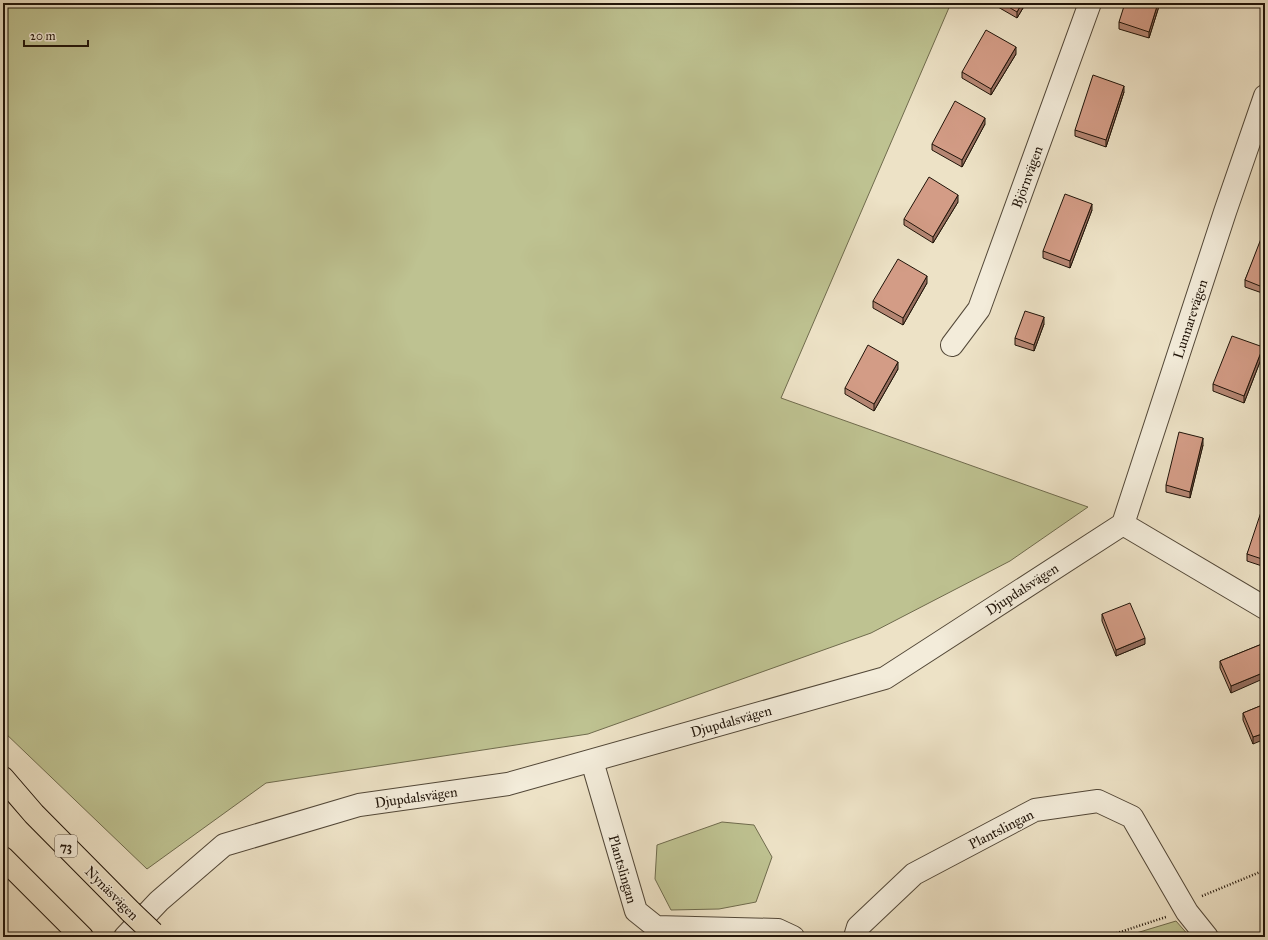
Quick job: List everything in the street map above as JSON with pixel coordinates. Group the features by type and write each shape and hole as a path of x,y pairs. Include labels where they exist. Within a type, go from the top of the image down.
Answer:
{"highway":[{"name":"Nynäsvägen","path":"3,778 34,814 155,935"},
{"path":"3,858 82,937"}],"street":[{"name":"Björnvägen","path":"952,345 979,309 1090,3"},
{"name":"Lunnarevägen","path":"1123,524 1225,212 1263,110"},
{"path":"1123,524 1265,608"},
{"name":"Djupdalsvägen","path":"126,937 159,901 224,845 359,805 508,784 885,678 1123,524"},
{"name":"Plantslingan","path":"592,761 636,912 656,927 778,930 793,937"},
{"name":"Plantslingan","path":"855,937 858,927 914,874 1034,810 1098,801 1132,817 1182,904 1207,937"}],"path":[{"path":"1105,937 1172,914 1182,904 1265,870"}],"green space":[{"path":"3,3 951,3 781,398 1088,507 1010,561 871,633 588,734 266,783 147,869 3,731"},
{"path":"722,822 754,825 772,857 756,902 719,909 671,910 655,879 657,845"},
{"path":"1176,921 1190,937 1123,937"}],"building":[{"path":"1002,3 1022,3 1017,12"},
{"path":"1125,3 1158,3 1149,32 1119,22"},
{"path":"986,30 1016,47 991,89 962,72"},
{"path":"1093,75 1124,86 1106,140 1075,130"},
{"path":"955,101 985,118 962,160 932,144"},
{"path":"929,177 958,195 933,237 904,219"},
{"path":"1065,194 1092,204 1070,261 1043,251"},
{"path":"1264,231 1265,232 1265,288 1245,280"},
{"path":"898,259 927,276 903,318 873,301"},
{"path":"1025,311 1044,317 1034,345 1015,338"},
{"path":"1232,336 1263,347 1244,396 1213,384"},
{"path":"868,345 898,362 874,404 845,388"},
{"path":"1179,432 1203,438 1190,492 1166,485"},
{"path":"1261,512 1265,514 1265,560 1247,554"},
{"path":"1130,603 1145,638 1116,650 1102,614"},
{"path":"1262,644 1265,651 1265,672 1231,686 1220,661"},
{"path":"1265,704 1265,733 1253,737 1243,713"},
{"path":"1265,760 1265,769 1262,762"}]}
